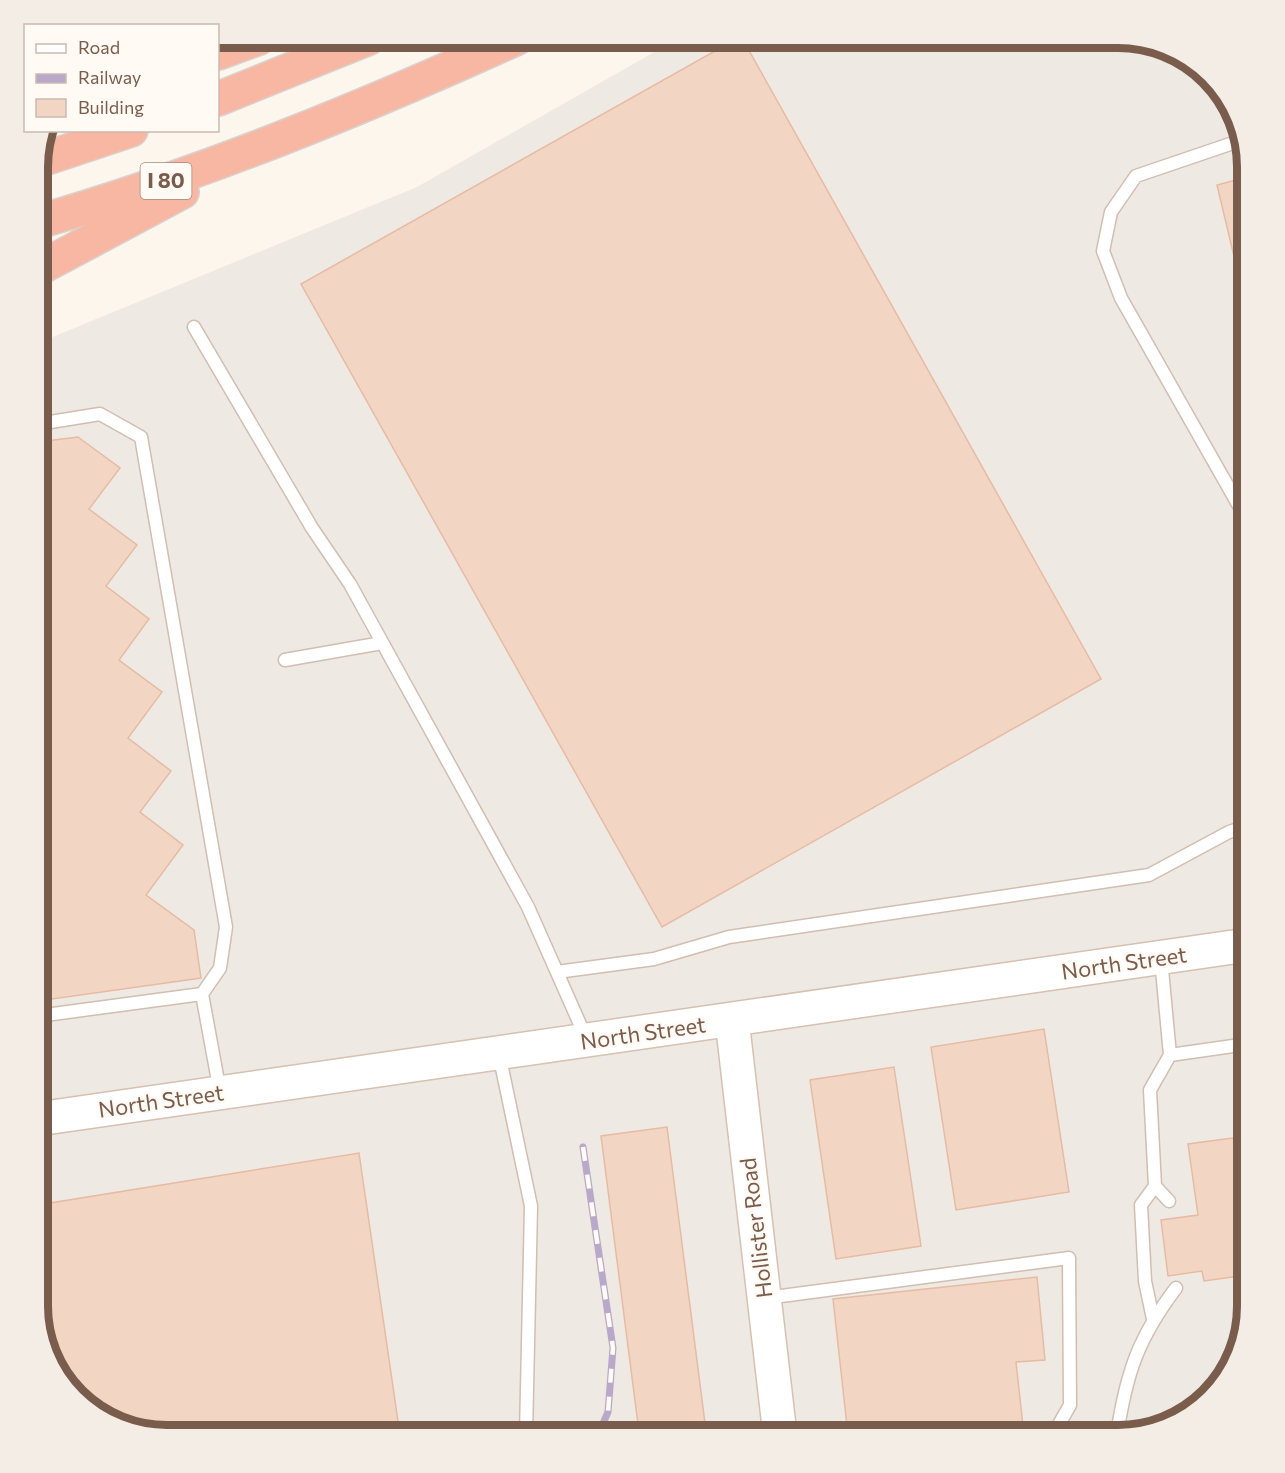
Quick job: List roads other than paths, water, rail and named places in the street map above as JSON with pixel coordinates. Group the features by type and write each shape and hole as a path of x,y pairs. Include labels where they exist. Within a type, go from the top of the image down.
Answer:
{"highway":[{"path":"219,99 344,48"},
{"name":"I 80","path":"48,219 150,186 292,134 494,48"},
{"name":"I 80","path":"48,158 125,132"},
{"path":"48,264 292,134"}],"street":[{"name":"North Street","path":"48,1118 1237,947"},
{"name":"Hollister Road","path":"732,1020 779,1425"}],"lane":[{"path":"1235,142 1136,176 1111,212 1103,251 1122,298 1237,501"},
{"path":"194,327 312,528 350,584 528,907 588,1041"},
{"path":"48,422 100,414 141,437 226,927 220,968 202,994 220,1093"},
{"path":"285,660 382,643"},
{"path":"557,972 654,958 729,937 1149,875 1237,829"},
{"path":"1152,1319 1145,1281 1141,1205 1155,1186 1150,1090 1170,1055 1161,958"},
{"path":"48,1015 202,994"},
{"path":"1170,1055 1237,1046"},
{"path":"499,1054 531,1206 526,1425"},
{"path":"1155,1186 1169,1201"},
{"path":"765,1298 1069,1258 1070,1405 1059,1425"},
{"path":"1119,1425 1134,1355 1152,1319 1176,1288"}],"railway":[{"path":"583,1147 613,1348 608,1412 602,1425"}]}
